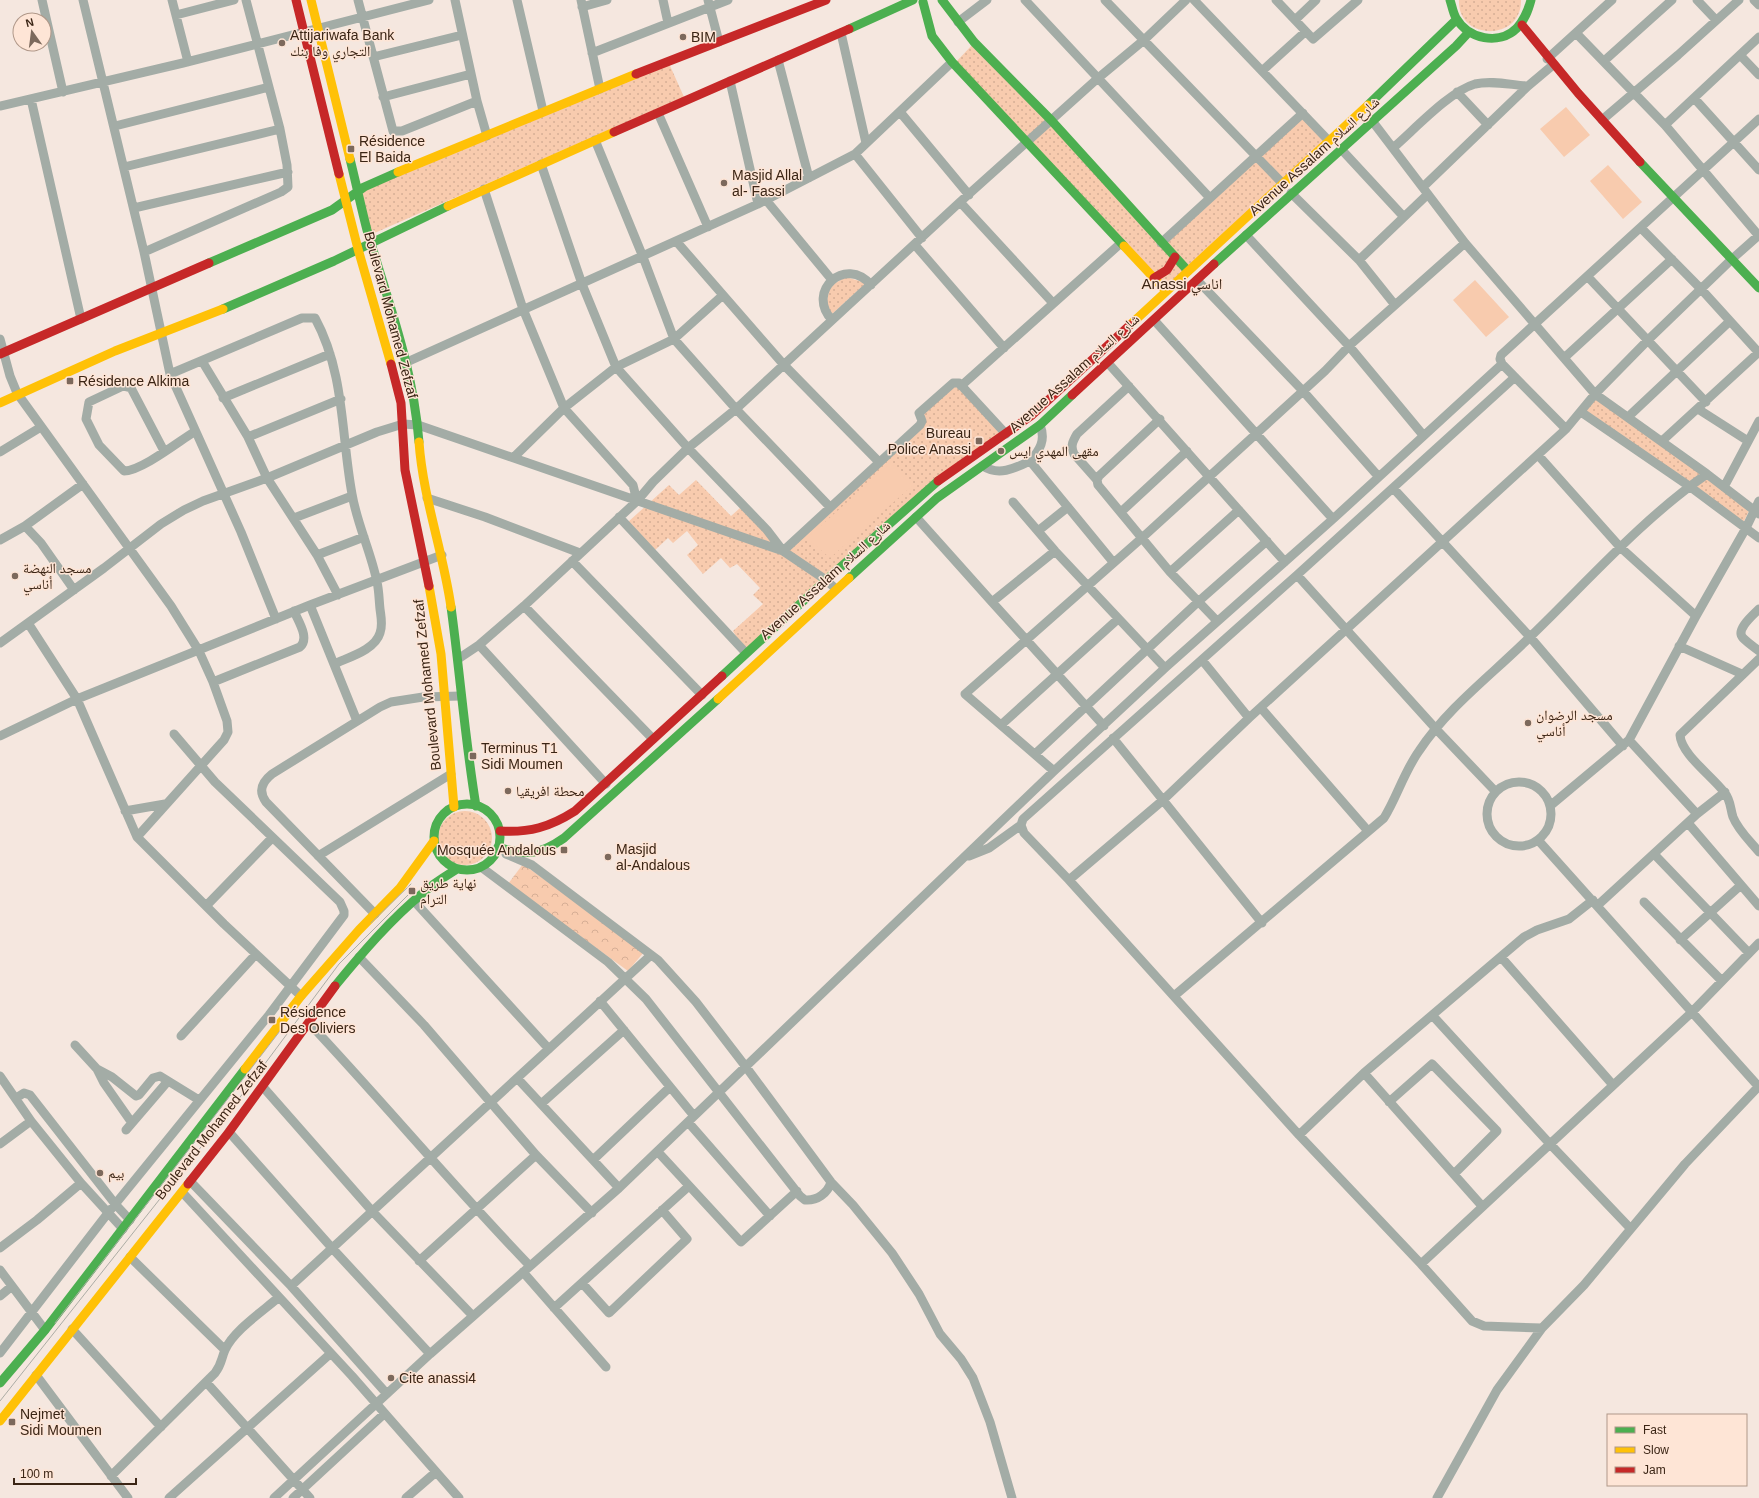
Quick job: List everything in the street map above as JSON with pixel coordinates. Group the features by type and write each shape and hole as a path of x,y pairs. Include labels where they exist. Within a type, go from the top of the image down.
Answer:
{"street":[{"path":"42,0 63,92"},
{"path":"83,0 115,126 170,374 194,432 224,495 276,619"},
{"path":"172,0 188,62"},
{"path":"176,15 234,0"},
{"path":"144,252 286,190 289,185 280,129 246,0"},
{"name":"Boulevard Mohamed Zefzaf","path":"296,0 358,249 395,377 401,403 405,470 425,560 438,635 445,696 454,807"},
{"name":"Boulevard Mohamed Zefzaf","path":"312,0 371,242 407,362 418,425 419,456 427,498 442,555 458,658 466,747 476,806"},
{"path":"358,0 391,128 397,132 477,101"},
{"path":"0,106 188,62 415,2 429,0"},
{"path":"455,0 477,101 487,136"},
{"path":"517,0 543,111"},
{"path":"600,89 581,3 607,0"},
{"path":"663,0 668,23"},
{"path":"592,53 668,23 709,4 728,0"},
{"path":"2,353 332,210 371,183 487,136 543,111 826,0"},
{"path":"0,402 115,351 162,334 273,288 484,189 913,0"},
{"path":"1166,291 952,62 932,36 920,1 941,0 974,42 1051,120 1188,271"},
{"path":"958,22 987,0"},
{"path":"1025,0 1097,79 1210,198"},
{"path":"1105,0 1283,184"},
{"path":"458,658 479,645 524,606 637,501 653,482 688,448 736,409 1026,142 1097,79 1144,40 1186,0"},
{"path":"1194,0 1329,140"},
{"path":"1276,0 1312,39 1314,39 1358,0"},
{"path":"1295,20 1316,0"},
{"path":"1450,0 1456,20 1468,32 1482,38 1496,39 1510,34 1522,25 1529,12 1531,0"},
{"path":"1359,260 1404,216 1426,190 1488,125 1528,86 1576,33 1612,0"},
{"path":"1604,61 1672,0"},
{"path":"1697,0 1716,20"},
{"path":"1602,120 1739,0"},
{"path":"1754,0 1759,5"},
{"path":"709,4 718,42"},
{"name":"Avenue Assalam شارع السلام","path":"500,831 525,833 551,826 570,814 606,784 746,653 929,488 1032,415 1404,72 1456,20"},
{"path":"1522,25 1550,62 1602,120 1759,288"},
{"path":"1262,71 1305,32"},
{"name":"Avenue Assalam شارع السلام","path":"498,849 521,854 536,853 555,845 574,831 916,517 962,479 1014,446 1040,425 1291,193 1373,122 1456,46 1468,32"},
{"path":"841,33 866,143"},
{"path":"1069,880 1162,801 1249,718 1444,542 1566,429 1595,394 1648,340 1759,235 1665,125 1635,92 1576,33"},
{"path":"373,57 462,36"},
{"path":"1665,125 1759,37"},
{"path":"1740,55 1759,75"},
{"path":"778,60 809,178"},
{"path":"407,362 523,309 643,257 762,202 855,154 952,62"},
{"path":"383,97 471,74"},
{"path":"730,81 762,202 832,280"},
{"path":"1393,148 1457,92 1475,84 1490,82 1528,86"},
{"path":"115,126 269,87"},
{"path":"1457,92 1488,125"},
{"path":"1694,98 1759,170"},
{"path":"31,99 81,319"},
{"path":"900,112 969,195"},
{"path":"658,113 708,227"},
{"path":"1161,243 1303,113"},
{"path":"1566,429 1502,364 1500,359 1501,355 1536,325 1759,119"},
{"path":"1373,122 1465,243 1595,394 1662,441 1757,512"},
{"path":"124,167 280,129"},
{"path":"595,140 643,257 674,339 736,409 830,507"},
{"path":"1341,149 1404,216"},
{"path":"855,154 922,238"},
{"path":"541,164 582,284 616,367 688,448 767,530 783,551"},
{"path":"134,208 288,172"},
{"path":"484,189 523,309 564,408 633,485 637,501"},
{"path":"1291,193 1359,260 1395,305"},
{"path":"960,202 1053,303"},
{"path":"1641,228 1701,289 1759,353 1662,441"},
{"path":"1246,235 1349,346 1424,435"},
{"path":"676,241 784,365 879,462"},
{"path":"961,386 1121,243"},
{"path":"1054,771 965,694 1143,537 1209,475 1303,391 1349,346 1465,243"},
{"path":"915,245 1004,348"},
{"path":"1154,278 1167,270 1172,265 1175,258"},
{"path":"1564,358 1672,259"},
{"path":"832,320 825,310 823,298 827,286 832,280 844,274 853,274 861,276 871,285"},
{"path":"1588,277 1706,402"},
{"path":"1197,280 1303,391 1378,476"},
{"path":"514,458 564,408 616,367 674,339 723,295"},
{"path":"170,374 298,320 310,317 315,318 321,329 330,354 341,399 352,496 377,581 382,624 379,636 366,649 334,664"},
{"path":"1154,320 1333,519"},
{"path":"1628,417 1730,321"},
{"path":"0,339 2,353 11,380 18,394 128,549 171,606 199,651 213,682 227,721 228,732 224,740 201,767 165,804 137,838"},
{"path":"223,398 330,354"},
{"path":"202,361 248,437 268,478 317,555 338,595"},
{"path":"1108,363 1160,419 1285,562"},
{"path":"274,1498 472,1316 620,1188 1054,771 1165,668 1333,519 1378,476 1502,364"},
{"path":"964,858 989,848 1021,825 1023,819 1515,378"},
{"path":"783,551 920,424 922,421 920,414 953,383 957,382 1006,434"},
{"path":"164,451 131,388 123,386 89,402 86,419 92,432 99,445 124,471 132,471 164,451 194,432"},
{"path":"1130,386 1077,434 1071,449 1097,480 1098,485 1122,511 1170,572 1217,621"},
{"path":"248,437 341,399"},
{"path":"1698,409 1748,441"},
{"path":"1581,412 1689,486 1759,538"},
{"path":"1097,480 1099,476 1160,419"},
{"path":"1724,487 1759,421"},
{"path":"0,643 74,590 161,524 184,510 203,501 224,495 268,478 346,444 403,424 418,425 783,551 826,580 836,589"},
{"path":"982,466 997,472 1008,470 1030,462 1041,446 1044,438 1040,425"},
{"path":"0,452 41,427"},
{"path":"1122,511 1187,451"},
{"path":"1538,455 1620,547 1696,616"},
{"path":"1030,462 1113,562"},
{"path":"955,469 962,479"},
{"path":"1174,996 1262,923 1384,818 1394,802 1403,779 1418,752 1436,729 1473,688 1530,637 1620,547 1689,486 1707,474"},
{"path":"0,540 25,526 82,484"},
{"path":"1393,488 1444,542 1626,743 1697,814"},
{"path":"294,518 352,496"},
{"path":"427,498 485,517 580,553"},
{"path":"1550,806 1626,743 1696,616 1746,528 1757,512 1759,501"},
{"path":"1013,502 1087,586 1146,650 1165,668"},
{"path":"1038,531 1068,507"},
{"path":"1170,572 1239,510"},
{"path":"619,517 746,653"},
{"path":"916,517 1104,726"},
{"path":"25,526 41,543 74,590"},
{"path":"317,555 364,537"},
{"path":"1035,754 1199,601 1267,541"},
{"path":"992,602 1055,551"},
{"path":"0,736 77,699 199,651 294,611 377,581 425,560 442,555"},
{"path":"572,561 702,695"},
{"path":"1297,575 1436,729 1495,791"},
{"path":"310,605 357,721"},
{"path":"524,606 653,739"},
{"path":"1759,609 1742,629 1741,634 1742,637 1759,651"},
{"path":"213,682 300,647 304,642 304,636 294,611"},
{"path":"1001,725 1118,619"},
{"path":"28,623 77,699 137,838 301,996"},
{"path":"479,645 606,784"},
{"path":"1679,646 1742,674"},
{"path":"1759,659 1680,734 1680,741 1689,755 1725,792 1730,800 1733,817 1737,825 1759,852"},
{"path":"1202,660 1249,718"},
{"path":"375,914 266,802 261,794 264,781 272,774 357,721 391,702 418,698 461,696"},
{"path":"1261,708 1368,831"},
{"path":"0,1353 108,1213 116,1205 291,986 342,919 344,911 340,902 272,838 201,767 174,734"},
{"path":"1113,738 1162,801 1262,923"},
{"path":"318,856 451,774"},
{"path":"1513,782 1532,784 1546,797 1550,806 1549,824 1545,833 1538,840 1530,844 1520,846 1511,845 1494,835 1486,818 1488,804 1495,791 1503,785 1513,782"},
{"path":"1299,1135 1364,1073 1524,938 1537,930 1568,919 1595,903 1654,854 1697,814 1725,792"},
{"path":"125,811 165,804"},
{"path":"465,804 476,806 492,815 500,831 498,849 492,859 481,867 465,871 457,869 441,858 434,841 434,830 438,821 445,813 454,807 465,804"},
{"path":"1688,823 1759,906"},
{"path":"1021,825 1024,833 1069,880 1299,1135 1421,1264 1472,1321 1484,1326 1542,1328"},
{"path":"206,906 272,838"},
{"path":"1437,1498 1497,1390 1542,1328 1584,1285 1630,1228 1685,1164 1759,1086 1691,1013 1538,840"},
{"name":"Boulevard Mohamed Zefzaf","path":"0,1383 45,1330 301,996 400,888 434,841"},
{"path":"498,849 532,865 651,955 670,972 696,1002 831,1182 854,1205 892,1253 919,1294 940,1334 961,1358 973,1378 990,1422 1012,1498"},
{"path":"532,865 531,858 536,853"},
{"path":"1654,854 1749,953"},
{"path":"481,867 580,940 625,977 646,999 805,1200 812,1200 827,1192 831,1182"},
{"name":"Boulevard Mohamed Zefzaf","path":"0,1421 229,1132 263,1087 308,1022 359,957 425,892 457,869"},
{"path":"1680,940 1741,884"},
{"path":"414,902 549,1049"},
{"path":"1644,902 1722,981"},
{"path":"1421,1264 1691,1013 1759,943"},
{"path":"181,1036 256,954"},
{"path":"291,1286 549,1049 625,977 651,955"},
{"path":"359,957 424,1025 536,1155 592,1213"},
{"path":"1501,957 1613,1084"},
{"path":"600,1001 670,1087 691,1119 770,1216"},
{"path":"1433,1016 1550,1144 1630,1228"},
{"path":"308,1022 367,1085 527,1269 554,1308 606,1367"},
{"path":"541,1104 624,1030"},
{"path":"75,1045 97,1069 129,1126 168,1081"},
{"path":"1389,1102 1432,1064 1498,1130 1454,1174"},
{"path":"97,1069 112,1077 136,1096 139,1095 154,1078 160,1076 199,1100"},
{"path":"1364,1073 1482,1206"},
{"path":"0,1076 32,1121 80,1183 123,1229"},
{"path":"517,1078 620,1188"},
{"path":"263,1087 372,1211 472,1316"},
{"path":"593,1160 670,1087"},
{"path":"16,1098 24,1093 30,1095 116,1205 130,1220"},
{"path":"0,1144 32,1121"},
{"path":"229,1132 332,1248 430,1354"},
{"path":"658,1152 741,1242 797,1191"},
{"path":"419,1261 536,1155"},
{"path":"190,1181 291,1286 386,1394"},
{"path":"0,1248 37,1220 80,1183"},
{"path":"554,1308 689,1186"},
{"path":"182,1192 376,1404 459,1498"},
{"path":"582,1283 609,1313 687,1238 662,1210"},
{"path":"130,1257 225,1350"},
{"path":"0,1270 45,1330"},
{"path":"0,1296 12,1286"},
{"path":"111,1476 206,1382 222,1363 225,1350 240,1331 279,1297"},
{"path":"72,1329 161,1427"},
{"path":"169,1498 330,1354"},
{"path":"36,1375 128,1498"},
{"path":"206,1382 310,1498"},
{"path":"293,1498 384,1414"},
{"path":"406,1498 436,1472"}],"green space":[{"path":"1459,0 1521,0 1519,14 1511,23 1501,29 1490,31 1478,29 1468,23 1461,13"},
{"path":"974,43 1161,243 1303,113 1329,141 1166,291 955,63"},
{"path":"667,59 684,97 370,235 359,188"},
{"path":"1566,107 1590,135 1564,157 1540,129"},
{"path":"1608,165 1642,202 1623,219 1590,181"},
{"path":"846,277 866,283 831,315 826,305 830,286"},
{"path":"1475,280 1509,317 1486,337 1453,300"},
{"path":"956,381 1006,434 955,469 746,653 733,631 763,604 753,595 760,588 737,564 730,568 721,558 703,574 687,555 698,545 687,531 673,543 668,538 654,551 617,511 628,522 669,485 679,495 696,480 731,516 740,508 783,551 923,420 919,415"},
{"path":"1590,393 1751,507 1741,527 1579,410"},
{"path":"891,463 912,486 830,558 807,538"},
{"path":"465,811 475,813 484,819 490,828 492,838 490,848 484,857 475,863 465,865 455,863 446,857 440,848 438,838 440,828 446,819 455,813"},
{"path":"523,864 644,952 628,971 508,884"}],"tram line":[{"path":"371,923 411,884"},
{"path":"0,1401 235,1104 339,964 413,890"},
{"path":"55,1323 283,1027"}],"traffic: fast":[{"path":"849,29 913,0"},
{"path":"942,0 974,42 1051,120 1188,271"},
{"path":"1450,0 1455,16 1461,25 1468,31 1484,38 1502,37 1510,34 1517,28 1526,15 1531,0"},
{"path":"923,2 932,36 952,62 1124,246"},
{"path":"1368,105 1456,20"},
{"path":"1214,264 1456,46 1468,33"},
{"path":"350,159 367,230 399,334 411,387 419,442"},
{"path":"1640,162 1759,288"},
{"path":"209,263 332,210 364,187 398,172"},
{"path":"223,309 334,261 448,206"},
{"path":"849,578 937,498 1040,425 1072,395"},
{"path":"722,676 826,580 938,481"},
{"path":"451,607 476,806"},
{"path":"498,847 525,853 540,851 564,838 718,699"},
{"path":"467,804 480,807 490,814 497,824 500,837 497,850 490,860 480,867 467,870 454,867 444,860 437,850 434,837 437,824 444,814 454,807 467,804"},
{"path":"335,986 366,949 400,913 432,886 457,869"},
{"path":"0,1383 45,1330 245,1069"}],"traffic: slow":[{"path":"311,0 350,159"},
{"path":"398,172 636,74"},
{"path":"1130,325 1368,105"},
{"path":"448,206 614,132"},
{"path":"339,174 358,249 391,364"},
{"path":"1124,246 1166,291"},
{"path":"0,403 115,351 223,309"},
{"path":"419,442 425,484 451,607"},
{"path":"718,699 849,578"},
{"path":"429,586 441,654 454,807"},
{"path":"245,1069 301,996 359,930 400,888 434,841"},
{"path":"0,1421 188,1184"}],"traffic: jam":[{"path":"296,0 339,174"},
{"path":"636,74 826,0"},
{"path":"1522,25 1578,93 1640,162"},
{"path":"614,132 849,29"},
{"path":"1154,278 1167,270 1175,257"},
{"path":"0,354 209,263"},
{"path":"1072,395 1214,264"},
{"path":"938,481 1032,415 1130,325"},
{"path":"391,364 401,403 405,470 429,586"},
{"path":"500,831 520,831 539,828 566,817 575,811 722,676"},
{"path":"188,1184 229,1132 335,986"}],"place":[{"name":"BIM","path":"683,37"},
{"name":"Attijariwafa Bank التجاري وفا بنك","path":"282,43"},
{"name":"Résidence El Baida","path":"351,149"},
{"name":"Masjid Allal al- Fassi","path":"724,183"},
{"name":"Résidence Alkima","path":"70,381"},
{"name":"Bureau Police Anassi","path":"979,441"},
{"name":"مقهى المهدي ايس","path":"1001,451"},
{"name":"مسجد النهضة أناسي","path":"15,576"},
{"name":"مسجد الرضوان أناسي","path":"1528,723"},
{"name":"Terminus T1 Sidi Moumen","path":"473,756"},
{"name":"محطة افريقيا","path":"508,791"},
{"name":"Mosquée Andalous","path":"564,850"},
{"name":"Masjid al-Andalous","path":"608,857"},
{"name":"نهاية طريق الترام","path":"412,891"},
{"name":"Résidence Des Oliviers","path":"272,1020"},
{"name":"بيم","path":"100,1173"},
{"name":"Cite anassi4","path":"391,1378"},
{"name":"Nejmet Sidi Moumen","path":"12,1422"}],"district":[{"name":"Anassi اناسي","path":"1182,284"}]}
